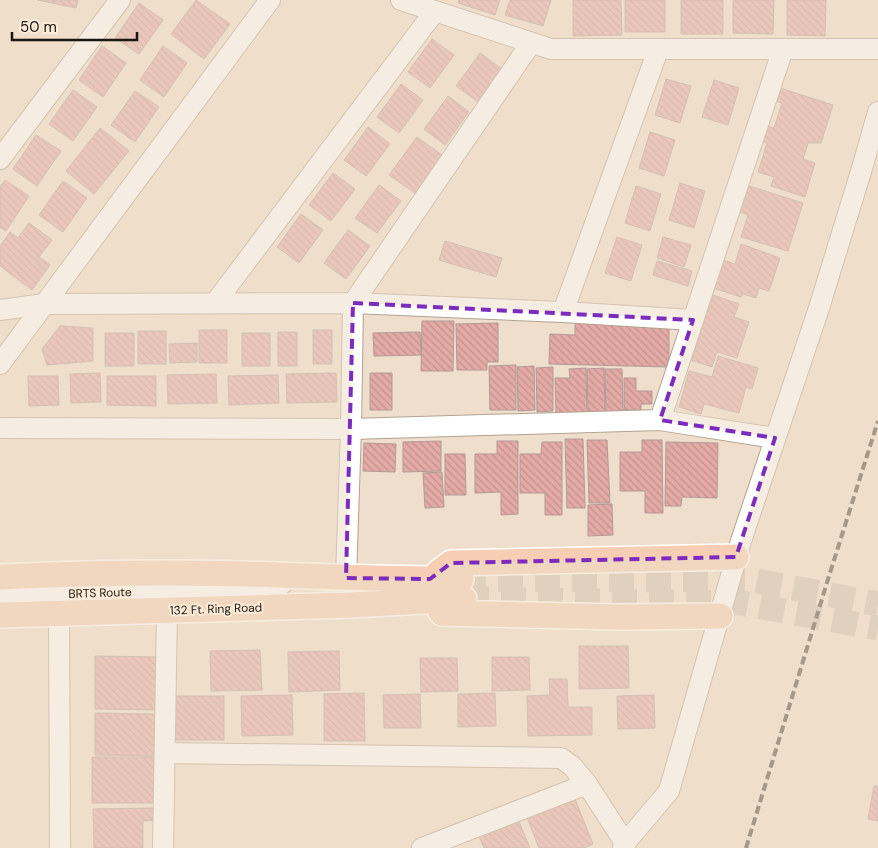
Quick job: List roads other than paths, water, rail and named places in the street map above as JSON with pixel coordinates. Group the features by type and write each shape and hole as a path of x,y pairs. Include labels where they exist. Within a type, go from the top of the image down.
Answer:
{"main road":[{"path":"431,590 451,563 736,557"},
{"path":"0,596 85,574 244,574 346,578 431,590 462,589"},
{"path":"431,590 442,613 620,617 720,616"},
{"name":"132 Ft. Ring Road","path":"0,596 59,614 351,605 431,590"}],"street":[{"path":"0,159 120,0"},
{"path":"0,364 270,0"},
{"path":"401,0 551,50 878,49"},
{"path":"215,303 435,11"},
{"path":"346,578 353,303 530,43"},
{"path":"563,312 658,50"},
{"path":"660,420 783,50"},
{"path":"165,753 562,758 572,766 587,784 624,845 669,791 736,557 818,308 878,112"},
{"path":"0,310 44,304 353,303 693,320"},
{"path":"0,428 351,428 660,420 775,438"},
{"name":"BRTS Route","path":"198,592 346,578"},
{"name":"BRTS Route","path":"0,596 119,592 198,592 351,605"},
{"path":"163,848 167,611"},
{"path":"59,614 60,848"},
{"path":"422,848 587,784"}],"tunnel":[{"path":"461,579 752,580 878,604"},
{"path":"464,599 740,603 878,628"}],"railway":[{"path":"746,848 878,421"}]}
